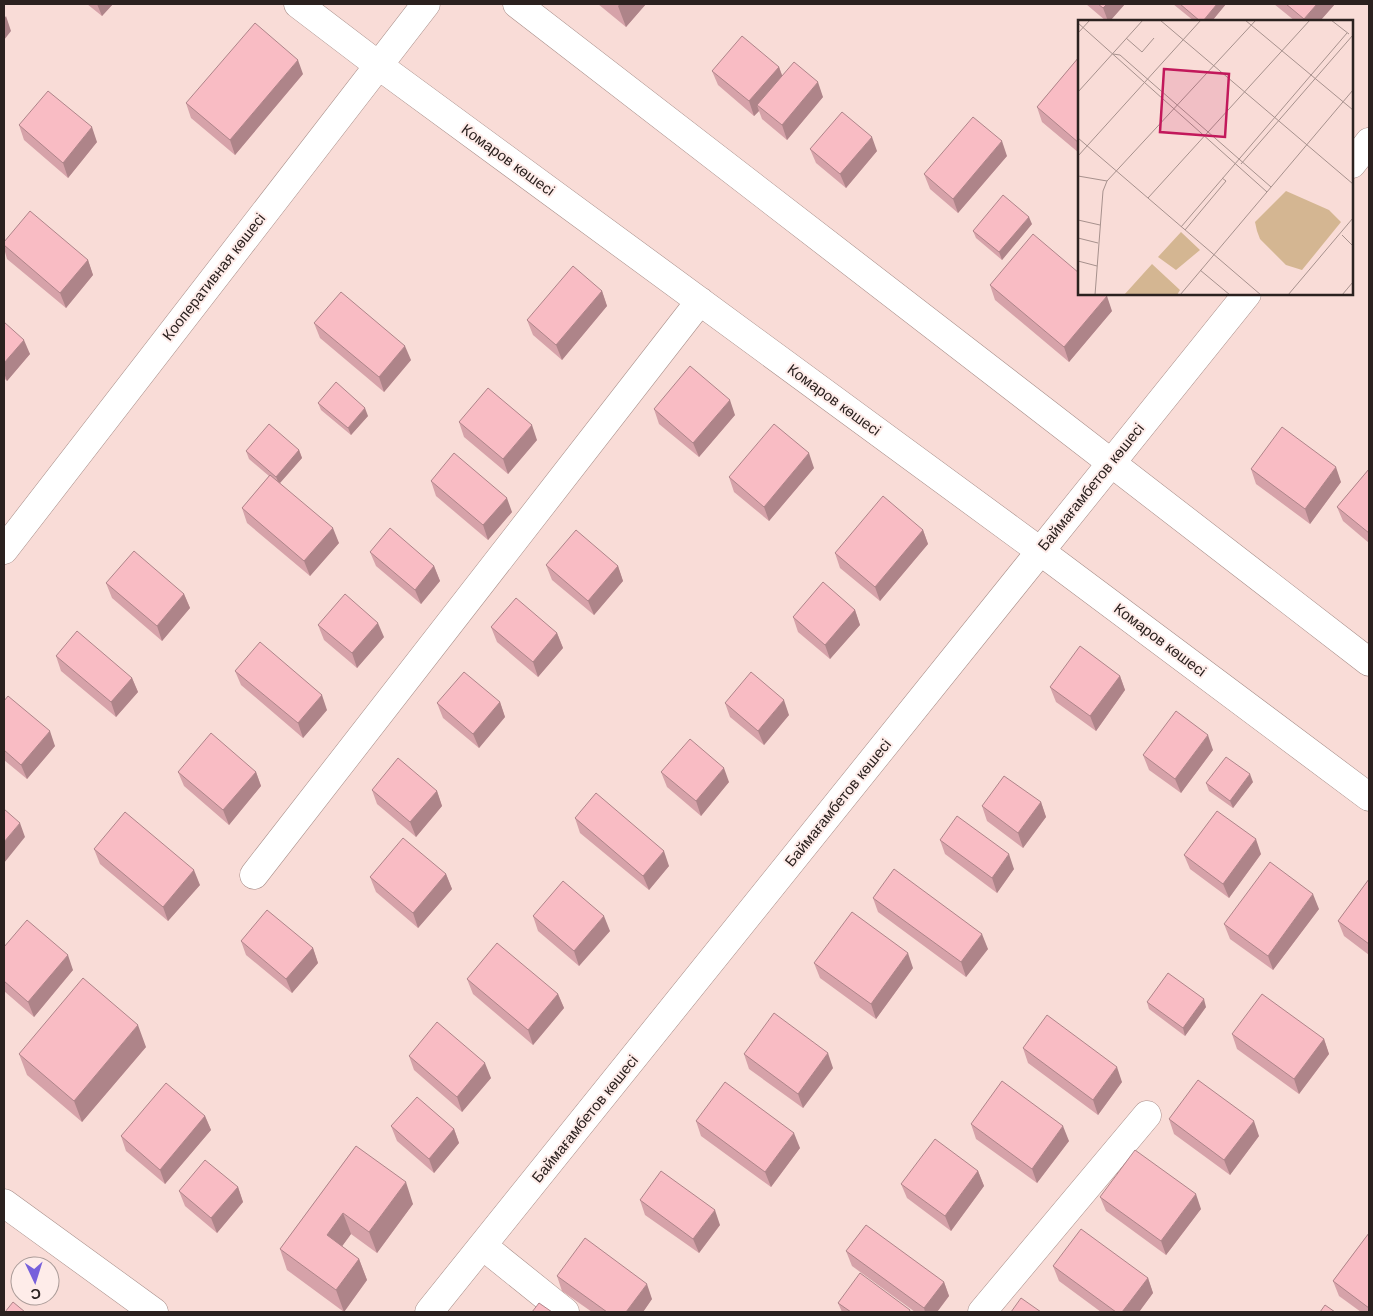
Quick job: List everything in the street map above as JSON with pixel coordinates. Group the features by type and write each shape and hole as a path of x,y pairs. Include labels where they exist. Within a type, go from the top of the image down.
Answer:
{"street":[{"name":"Комаров көшесі","path":"298,4 378,65 1040,551 1369,798"},
{"name":"Кооперативная көшесі","path":"4,550 426,4"},
{"path":"517,4 1110,464 1369,662"},
{"path":"1353,163 1369,142"},
{"name":"Баймағамбетов көшесі","path":"430,1312 1246,295"},
{"path":"254,875 700,301"},
{"path":"982,1312 1147,1115"},
{"path":"4,1203 154,1312"},
{"path":"483,1246 565,1312"}],"building":[{"path":"1098,4 1107,4 1103,8"},
{"path":"1180,4 1217,4 1204,20 1199,20"},
{"path":"1286,4 1317,4 1304,19"},
{"path":"255,23 298,60 230,140 186,103"},
{"path":"742,36 779,67 749,101 712,71"},
{"path":"1078,58 1078,142 1037,107"},
{"path":"794,62 818,82 782,125 757,105"},
{"path":"48,91 92,127 63,163 19,125"},
{"path":"842,112 872,137 840,174 810,149"},
{"path":"973,117 1002,141 953,199 924,174"},
{"path":"1003,195 1029,217 999,252 973,231"},
{"path":"30,211 88,260 60,293 4,245 4,242"},
{"path":"1033,234 1078,272 1078,295 1107,296 1064,347 990,285"},
{"path":"573,266 602,291 556,345 527,320"},
{"path":"341,292 405,346 379,377 314,323"},
{"path":"4,322 24,340 4,363"},
{"path":"690,366 730,400 693,443 654,409"},
{"path":"336,382 365,408 348,428 318,403"},
{"path":"488,388 532,425 503,459 459,422"},
{"path":"269,424 299,450 276,477 246,451"},
{"path":"774,424 809,453 764,507 729,477"},
{"path":"1282,427 1336,467 1305,509 1251,469"},
{"path":"454,453 507,498 483,525 431,481"},
{"path":"1369,469 1369,533 1337,507"},
{"path":"270,475 333,528 304,561 242,508"},
{"path":"883,496 923,530 875,587 835,553"},
{"path":"390,528 434,566 415,590 370,552"},
{"path":"576,530 618,566 588,601 546,565"},
{"path":"134,551 184,594 157,626 106,583"},
{"path":"823,582 855,610 825,645 793,617"},
{"path":"345,594 378,623 352,653 318,625"},
{"path":"516,598 557,633 533,662 491,627"},
{"path":"77,631 132,678 111,702 56,656"},
{"path":"260,642 322,695 298,723 235,671"},
{"path":"1080,646 1120,676 1090,716 1050,687"},
{"path":"464,672 500,702 473,734 437,703"},
{"path":"751,672 784,700 758,731 725,703"},
{"path":"8,696 50,731 21,765 4,750 4,701"},
{"path":"1176,711 1208,735 1175,779 1143,755"},
{"path":"211,733 256,772 223,810 178,772"},
{"path":"690,739 724,768 696,801 661,772"},
{"path":"1226,757 1250,774 1230,801 1206,783"},
{"path":"398,758 437,791 410,822 372,790"},
{"path":"1004,776 1041,802 1018,833 982,806"},
{"path":"596,793 664,851 643,876 575,818"},
{"path":"4,809 20,823 4,842"},
{"path":"1217,811 1256,839 1223,884 1184,855"},
{"path":"125,812 194,870 163,907 94,849"},
{"path":"957,816 1009,854 992,878 940,840"},
{"path":"403,838 446,874 413,913 370,877"},
{"path":"1270,862 1313,894 1268,956 1224,924"},
{"path":"894,869 982,934 961,962 873,898"},
{"path":"1369,879 1369,944 1338,921"},
{"path":"563,881 604,916 574,951 533,916"},
{"path":"267,910 313,948 286,979 241,941"},
{"path":"852,912 908,953 871,1004 814,963"},
{"path":"27,920 68,955 28,1002 4,981 4,947"},
{"path":"497,943 558,994 528,1030 467,979"},
{"path":"1168,973 1204,999 1183,1028 1147,1002"},
{"path":"83,978 138,1025 74,1101 19,1054"},
{"path":"1262,994 1324,1039 1294,1079 1232,1034"},
{"path":"774,1013 828,1053 798,1094 744,1054"},
{"path":"1047,1015 1117,1067 1093,1100 1023,1048"},
{"path":"437,1022 485,1063 457,1097 409,1056"},
{"path":"1198,1080 1254,1121 1224,1160 1169,1119"},
{"path":"1002,1081 1063,1126 1032,1169 971,1124"},
{"path":"725,1082 794,1133 765,1172 696,1121"},
{"path":"166,1083 205,1116 160,1170 121,1136"},
{"path":"417,1097 454,1129 429,1159 391,1126"},
{"path":"935,1139 978,1171 945,1216 901,1184"},
{"path":"356,1146 406,1182 369,1232 343,1213 327,1235 359,1259 336,1290 280,1249"},
{"path":"1135,1150 1196,1194 1161,1241 1100,1197"},
{"path":"205,1160 238,1187 211,1218 179,1191"},
{"path":"661,1171 715,1210 693,1239 640,1200"},
{"path":"866,1225 944,1282 924,1308 846,1251"},
{"path":"1081,1229 1148,1278 1122,1312 1116,1312 1053,1266"},
{"path":"1369,1233 1369,1308 1333,1281"},
{"path":"585,1238 647,1284 626,1312 607,1312 557,1276"},
{"path":"860,1273 910,1310 909,1312 851,1312 838,1303"},
{"path":"1021,1298 1041,1312 1011,1312"},
{"path":"539,1303 552,1312 532,1312"},
{"path":"1325,1305 1335,1312 1320,1312"},
{"path":"10,1306 18,1306 25,1312 5,1312"}]}
